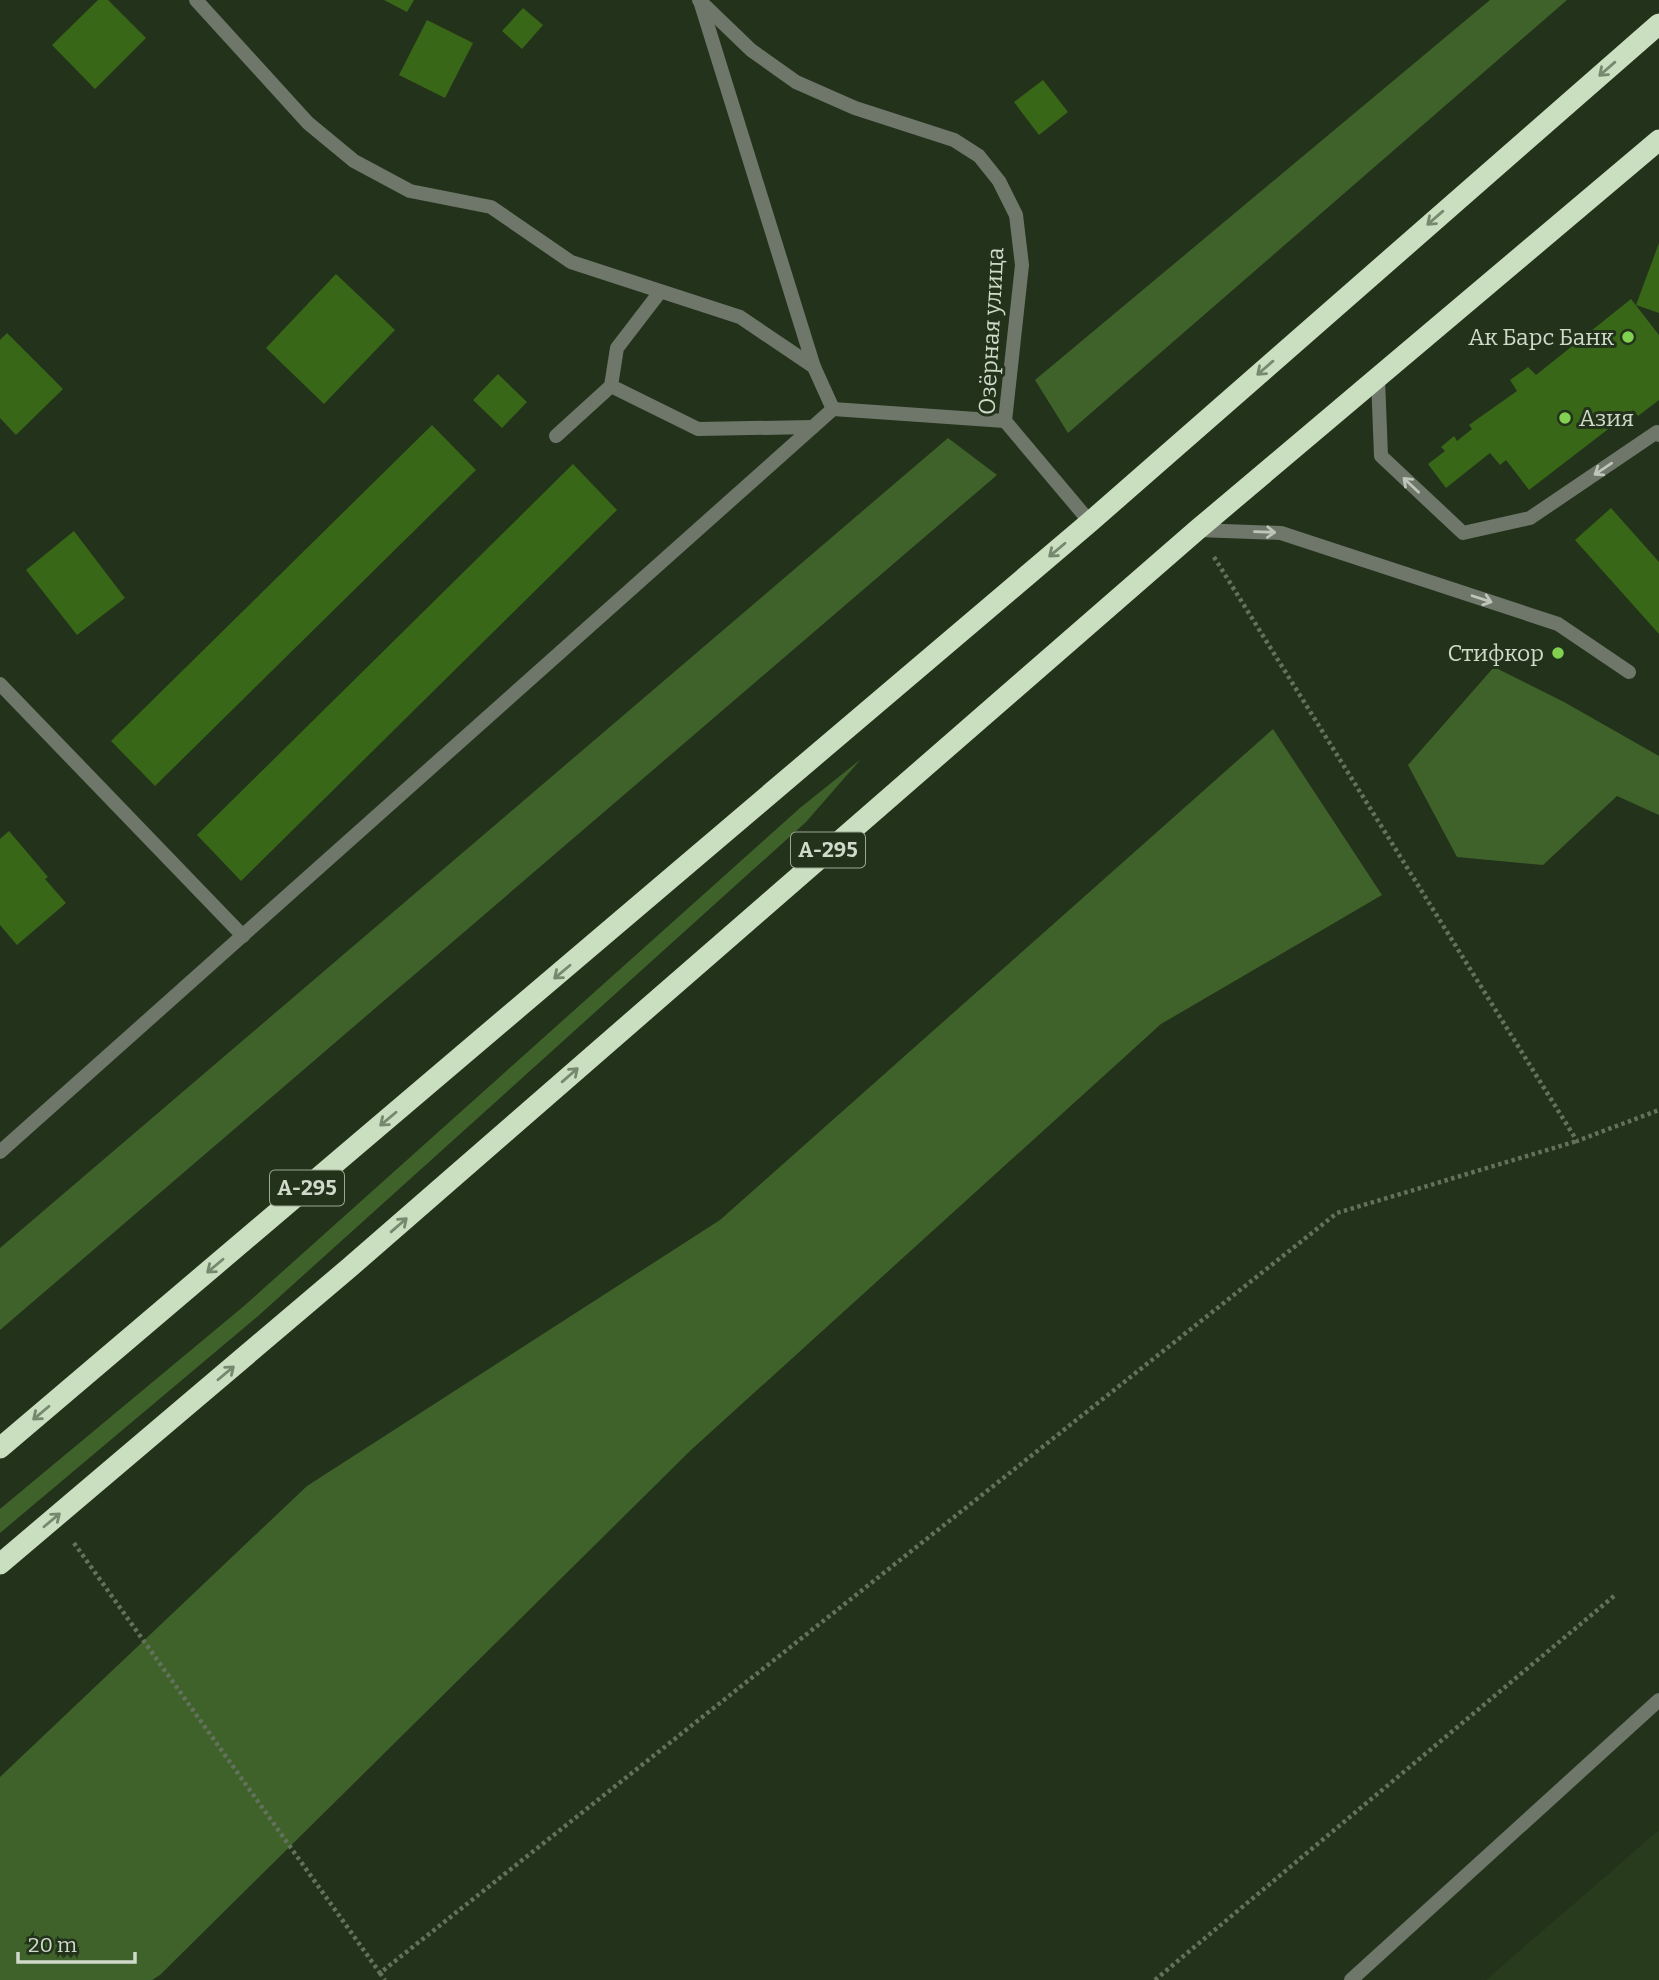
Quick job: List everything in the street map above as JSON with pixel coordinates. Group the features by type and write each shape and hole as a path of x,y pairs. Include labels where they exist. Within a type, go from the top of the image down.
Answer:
{"highway":[{"name":"А-295","path":"0,1448 1090,522 1659,24"},
{"name":"А-295","path":"0,1564 349,1268 1196,530 1659,139"}],"street":[{"path":"196,0 308,123 354,161 410,191 491,207 571,262 740,317 814,367"},
{"path":"699,0 814,367 834,409"},
{"name":"Озёрная улица","path":"699,0 751,50 796,82 855,108 954,140 979,156 999,181 1016,215 1022,265 1005,421 1090,522"},
{"path":"556,436 611,386 617,348 660,292"},
{"path":"1378,379 1381,457 1463,533 1530,518 1658,432"},
{"path":"611,386 698,429 813,428"},
{"path":"0,1152 834,409 1005,421"},
{"path":"1196,530 1281,533 1558,624 1629,672"},
{"path":"0,684 243,936"},
{"path":"1351,1980 1659,1700"}],"path":[{"path":"1196,530 1577,1141"},
{"path":"380,1973 1338,1213 1577,1141 1659,1110"},
{"path":"55,1517 385,1980"},
{"path":"1155,1980 1614,1596"}],"shaded area":[{"path":"1659,1830 1659,1980 1486,1980"}],"green space":[{"path":"1490,0 1567,0 1068,433 1035,380"},
{"path":"948,438 997,475 0,1330 0,1248"},
{"path":"1494,667 1564,702 1659,756 1659,815 1617,796 1543,865 1457,857 1408,765"},
{"path":"1273,729 1382,895 1161,1024 691,1450 160,1975 152,1980 0,1980 0,1777 307,1486 720,1220"},
{"path":"861,759 806,822 257,1317 0,1533 0,1509 244,1306 800,808"}],"building":[{"path":"98,0 108,0 146,38 95,89 52,45"},
{"path":"384,0 414,0 407,12"},
{"path":"523,8 543,25 522,49 502,31"},
{"path":"427,20 473,43 445,98 399,75"},
{"path":"1043,80 1068,112 1039,135 1014,102"},
{"path":"1659,243 1659,313 1636,305"},
{"path":"336,274 395,330 324,404 266,348"},
{"path":"1631,299 1659,335 1659,400 1638,416 1633,410 1529,490 1506,460 1500,465 1490,453 1446,488 1428,464 1445,451 1441,447 1454,436 1457,441 1472,429 1469,425 1517,391 1510,380 1528,367 1536,375"},
{"path":"7,333 63,389 16,435 0,418 0,340"},
{"path":"498,374 527,402 502,428 473,400"},
{"path":"432,425 476,470 155,786 111,741"},
{"path":"573,464 617,510 241,881 197,835"},
{"path":"1611,508 1659,562 1659,634 1575,540"},
{"path":"74,531 125,598 77,635 26,570"},
{"path":"9,831 66,903 17,945 0,925 0,839"}],"place":[{"name":"Ак Барс Банк","path":"1628,337"},
{"name":"Азия","path":"1565,418"},
{"name":"Стифкор","path":"1558,653"}]}
